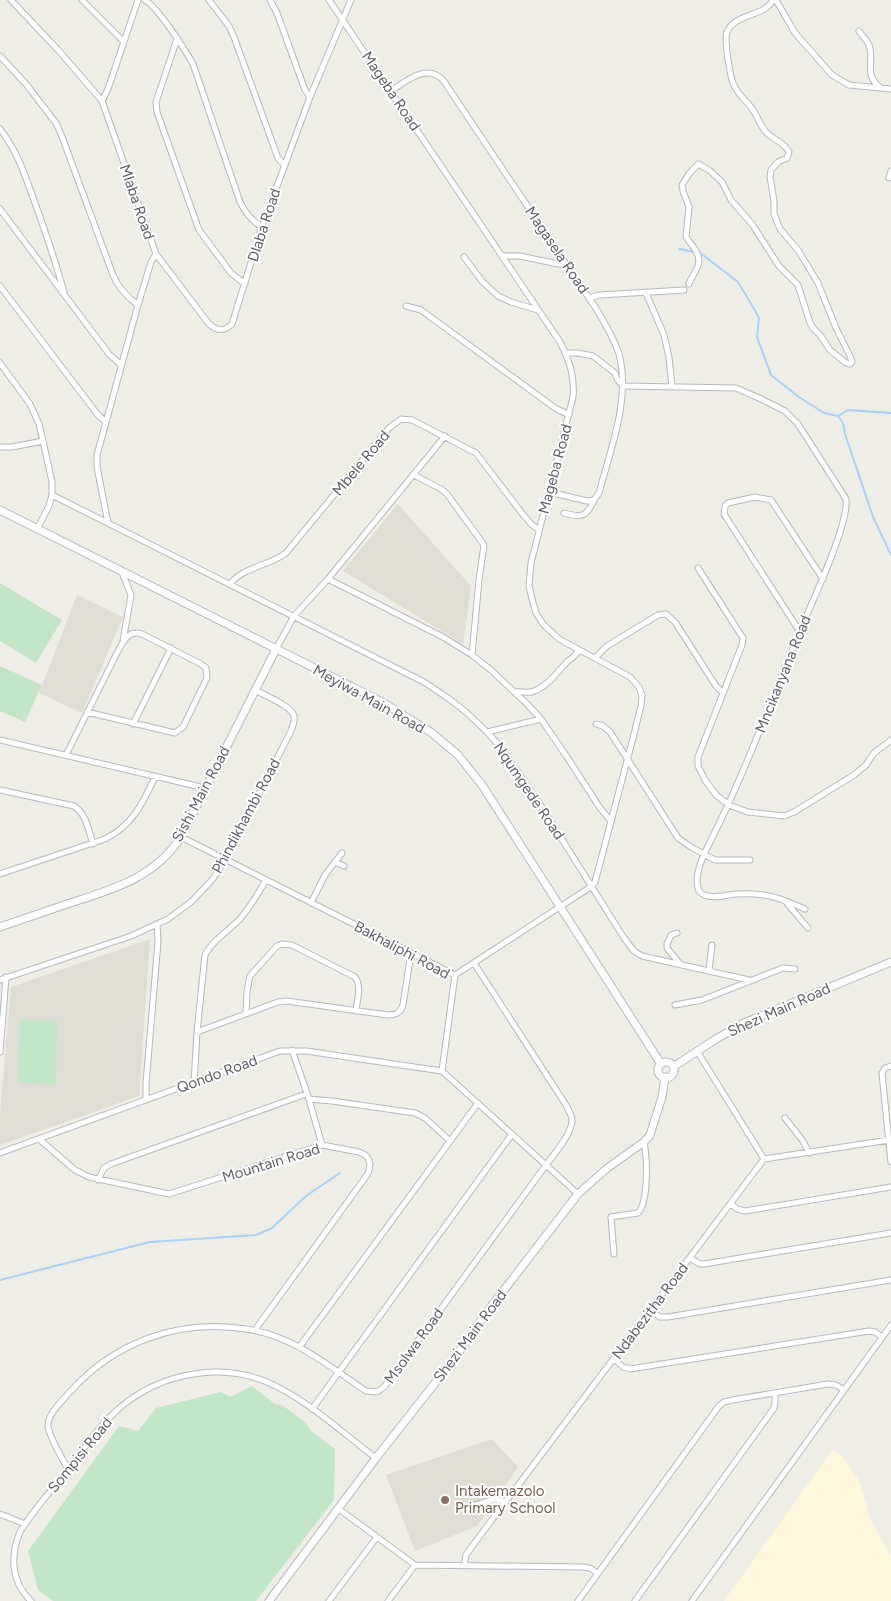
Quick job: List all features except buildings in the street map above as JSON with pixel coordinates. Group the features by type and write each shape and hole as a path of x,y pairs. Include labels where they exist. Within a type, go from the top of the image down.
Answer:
{"street":[{"name":"Mlaba Road","path":"11,0 59,51 102,101 156,254 151,262 138,305 97,455 108,522"},
{"path":"83,0 123,41"},
{"path":"102,101 108,89 138,0"},
{"path":"145,0 155,9 193,64 240,202 248,214 262,227"},
{"path":"208,0 229,26 278,158 284,165"},
{"path":"270,0 277,13 305,90 310,97"},
{"name":"Mageba Road","path":"329,0 538,310 566,353 572,368 574,380 573,397 529,572 529,586 536,613 543,624 559,639 630,677 639,687 642,695 628,759 596,878 592,886"},
{"name":"Dlaba Road","path":"156,254 208,324 214,328 224,330 232,324 262,227 284,165 310,97 352,0"},
{"path":"689,284 698,266 697,253 686,237 689,207 682,185 698,164 709,170 722,182 731,200 752,224 779,266 798,285 810,323 830,350 850,364 852,362 851,358 836,328 818,283 798,250 782,232 774,214 771,170 775,165 787,158 789,152 785,146 764,130 753,110 734,87 726,44 727,32 733,24 769,6 775,0 795,33 832,75 848,85 891,89"},
{"path":"859,31 869,45 872,78 880,88"},
{"path":"177,39 156,102 158,112 199,230 231,273 245,284"},
{"path":"0,56 26,84 56,123 113,276 120,289 130,300 138,305"},
{"name":"Magasela Road","path":"392,91 419,74 433,74 440,77 604,321 616,346 620,360 623,386 618,419 599,494 594,500"},
{"path":"0,129 18,158 55,261 65,295"},
{"path":"889,178 891,171"},
{"path":"0,209 109,354 121,365"},
{"path":"502,256 520,256 568,266"},
{"path":"464,257 482,281 498,296 510,302 538,310"},
{"path":"43,267 55,261"},
{"path":"0,286 98,415 105,421"},
{"path":"589,298 599,295 684,290"},
{"path":"646,293 664,336 669,357 672,387"},
{"path":"406,306 421,310 547,402 569,415"},
{"path":"566,353 593,356 615,373 623,386"},
{"path":"0,363 30,404 39,424 43,441 52,482 52,495 38,529"},
{"name":"Mncikanyana Road","path":"623,386 728,388 742,390 777,407 793,418 846,500 846,513 822,579 729,805 704,854 696,880 696,886 702,895 764,895 784,900"},
{"name":"Mbele Road","path":"230,584 239,575 277,559 286,553 390,428 398,421 406,418 476,453 521,512 539,530"},
{"path":"276,649 294,616 328,578 445,436"},
{"path":"0,447 12,448 43,441"},
{"path":"414,475 447,494 484,545 472,654"},
{"path":"549,492 587,502 594,500"},
{"name":"Nqumgede Road","path":"52,495 424,682 448,698 487,732 514,764 634,951 642,956 749,980"},
{"path":"800,632 724,514 725,506 728,503 756,497 771,500 822,579"},
{"path":"564,513 578,517 581,516 590,508 594,500"},
{"name":"Meyiwa Main Road","path":"0,510 384,703 432,733 458,756 482,785 561,906 660,1064"},
{"path":"698,568 742,638 742,645 700,748 697,762 700,772 712,791 729,805 755,813 788,816 860,771 882,746 891,740"},
{"path":"122,572 131,595 123,642"},
{"path":"328,578 443,637 472,654 492,670 540,719 568,757 600,808 611,821"},
{"path":"595,658 601,650 615,641 658,615 666,614 676,622 716,686 722,692"},
{"path":"66,755 87,712 123,642 129,634 137,633 171,648 201,664 208,673 183,727 176,733 87,712"},
{"path":"133,724 171,648"},
{"name":"Sishi Main Road","path":"0,927 101,893 136,879 164,858 181,837 276,649"},
{"path":"515,692 531,692 546,684 580,650"},
{"name":"Phindikhambi Road","path":"0,980 131,936 157,925 191,902 212,880 226,859 294,722 292,711 286,706 255,690"},
{"path":"487,732 540,719"},
{"path":"596,724 603,726 610,732 678,838 715,860 750,860"},
{"path":"0,740 206,788"},
{"path":"0,874 93,844 113,835 128,823 140,807 155,776"},
{"path":"0,790 74,806 82,812 85,818 93,844"},
{"name":"Bakhaliphi Road","path":"181,837 455,975 442,1071"},
{"path":"311,903 325,875 342,853"},
{"path":"335,862 344,866"},
{"path":"194,1083 203,963 206,951 247,910 266,880"},
{"path":"455,975 592,886"},
{"path":"784,900 805,909"},
{"path":"784,900 808,928"},
{"path":"146,1100 158,942 157,925"},
{"path":"677,933 671,935 667,948 681,964"},
{"path":"246,1014 250,976 277,946 286,944 292,945 355,977 358,980 359,986 356,1010"},
{"path":"709,970 712,945"},
{"path":"197,1032 286,1001 388,1015 397,1014 403,1005 411,953"},
{"name":"Shezi Main Road","path":"269,1601 578,1194 606,1168 644,1142 653,1128 662,1097 665,1077 672,1074 673,1067 744,1023 891,962"},
{"name":"Msolwa Road","path":"68,1469 49,1430 49,1418 79,1381 98,1365 137,1342 166,1333 206,1327 255,1330 300,1346 366,1391 373,1393 382,1390 546,1165 569,1132 572,1122 566,1106 474,963"},
{"path":"675,1005 702,1000 783,968 795,969"},
{"path":"0,1052 6,977"},
{"path":"292,1050 322,1145"},
{"name":"Qondo Road","path":"0,1153 280,1051 292,1050 324,1053 442,1071"},
{"path":"697,1051 764,1159 888,1140"},
{"path":"665,1077 659,1073 658,1068 660,1064 667,1062 673,1067"},
{"path":"891,1066 885,1068 882,1073 891,1162"},
{"path":"442,1071 578,1194"},
{"path":"98,1180 104,1168 111,1164 308,1097 415,1113 425,1118 450,1140"},
{"path":"300,1346 478,1103"},
{"path":"785,1118 803,1140 808,1153"},
{"path":"312,1409 512,1134"},
{"name":"Mountain Road","path":"39,1139 75,1170 89,1177 165,1194 172,1194 322,1145 362,1153 368,1158 369,1171 255,1330"},
{"path":"614,1254 611,1218 638,1213 642,1207 647,1163 644,1142"},
{"name":"Ndabezitha Road","path":"464,1566 466,1555 764,1159"},
{"path":"731,1204 741,1210 745,1210 891,1187"},
{"path":"690,1258 700,1264 891,1233"},
{"path":"650,1311 660,1317 668,1317 891,1280"},
{"path":"692,1601 891,1326"},
{"path":"614,1360 623,1367 630,1369 869,1331 875,1332 882,1337"},
{"name":"Sompisi Road","path":"31,1601 21,1589 13,1567 16,1542 25,1524 104,1423 123,1405 155,1385 180,1377 210,1372 242,1375 266,1382 283,1390 312,1409 376,1458"},
{"path":"578,1601 719,1406 728,1401 828,1384 836,1385 844,1390"},
{"path":"636,1601 774,1408 776,1403 775,1393"},
{"path":"475,1505 495,1499 506,1502"},
{"path":"339,1509 415,1565 583,1567 590,1568 597,1573"},
{"path":"0,1514 25,1524"},
{"path":"329,1601 377,1537"},
{"path":"388,1601 415,1565"}],"shaded area":[{"path":"398,504 471,586 463,644 343,571"},
{"path":"77,595 123,617 82,713 39,693"},
{"path":"150,939 139,1096 0,1145 0,1115 11,987"},
{"name":"Intakemazolo Primary School","path":"492,1439 518,1467 477,1526 415,1551 386,1475"},
{"path":"833,1449 842,1456 859,1480 871,1521 891,1556 891,1601 724,1601"}],"green space":[{"path":"0,583 62,620 36,663 0,641"},
{"path":"0,666 42,685 25,722 0,711"},
{"path":"20,1019 57,1021 56,1085 18,1083"},
{"path":"252,1386 275,1404 282,1405 306,1423 311,1431 335,1449 334,1500 256,1601 53,1601 38,1590 28,1551 119,1426 138,1431 156,1408 221,1392 230,1397"}],"waterway":[{"path":"679,249 694,252"},
{"path":"699,252 738,282 753,307 759,318 757,337 771,375 799,397 824,413 838,416 843,423 873,517 891,555"},
{"path":"838,416 848,410 891,413"},
{"path":"0,1280 150,1242 256,1235 272,1228 306,1196 340,1173"}],"place":[{"name":"Intakemazolo Primary School","path":"445,1500"}]}
